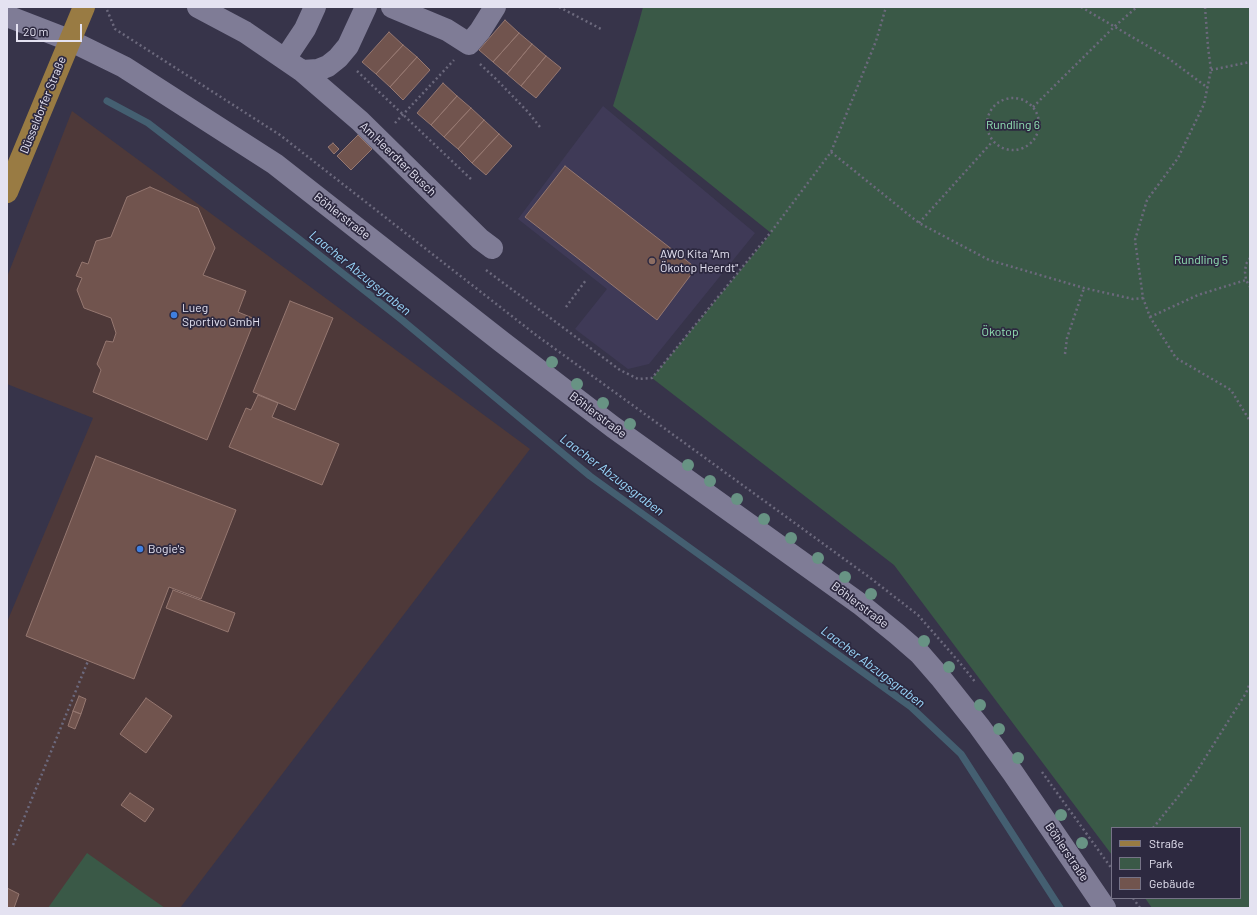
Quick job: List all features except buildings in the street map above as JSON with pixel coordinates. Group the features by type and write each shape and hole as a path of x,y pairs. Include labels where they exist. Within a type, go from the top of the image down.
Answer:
{"main road":[{"name":"Düsseldorfer Straße","path":"7,192 84,7"}],"street":[{"name":"Am Heerdter Busch","path":"198,7 245,32 294,65 379,140 480,239 492,248"},
{"path":"315,7 305,29 294,65 318,70 328,66 348,46 366,7"},
{"path":"392,7 447,30 466,47 480,31 495,7"},
{"name":"Böhlerstraße","path":"7,16 69,40 124,67 275,164 613,427 860,604 897,634 920,654 978,726 1013,773 1105,908"}],"path":[{"path":"559,7 603,30"},
{"path":"492,248 480,265 620,370 638,379 652,378 771,232 831,152 876,41 886,7"},
{"path":"1081,7 1168,58 1208,88"},
{"path":"1034,107 1115,26 1137,7"},
{"path":"1205,7 1211,70 1204,104 1178,158 1147,200 1135,240 1143,298 1150,317 1176,358 1231,390 1250,421"},
{"path":"379,140 466,47 528,112 540,127"},
{"path":"340,55 472,180"},
{"path":"1211,70 1250,62"},
{"path":"1008,98 1018,98 1026,101 1034,107 1038,114 1040,123 1036,139 1030,145 1015,151 1006,150 992,142 986,124 992,107 1000,101 1008,98"},
{"path":"919,223 992,142"},
{"path":"831,152 919,223 989,260 1084,288 1133,299 1143,298"},
{"path":"1250,258 1246,264 1246,280 1250,287"},
{"path":"566,307 586,280"},
{"path":"1150,317 1198,295 1246,280"},
{"path":"1066,354 1068,338 1084,288"},
{"path":"13,845 88,661"},
{"path":"1154,827 1190,782 1246,692 1250,683"},
{"path":"1134,899 1140,908"}],"shaded area":[{"name":"AWO Kita \"Am Ökotop Heerdt\"","path":"603,106 755,233 649,364 628,369 575,329 607,289 518,219"},
{"path":"72,111 530,449 180,908 7,908 7,622 93,418 7,384 7,277"}],"green space":[{"name":"Ökotop","path":"643,7 1250,7 1250,908 1152,908 1146,899 1241,899 1241,827 1111,827 1111,854 894,565 652,378 771,233 613,106"},
{"path":"87,853 142,892 165,908 48,908"}],"waterway":[{"name":"Laacher Abzugsgraben","path":"107,101 148,123 299,239 402,320 590,476 911,707 961,754 1060,908"}],"place":[{"name":"AWO Kita \"Am Ökotop Heerdt\"","path":"652,261"},
{"name":"Lueg Sportivo GmbH","path":"174,315"},
{"name":"Bogie's","path":"140,549"}],"park label":[{"name":"Rundling 6","path":"1013,125"},
{"name":"Rundling 5","path":"1201,260"}]}
